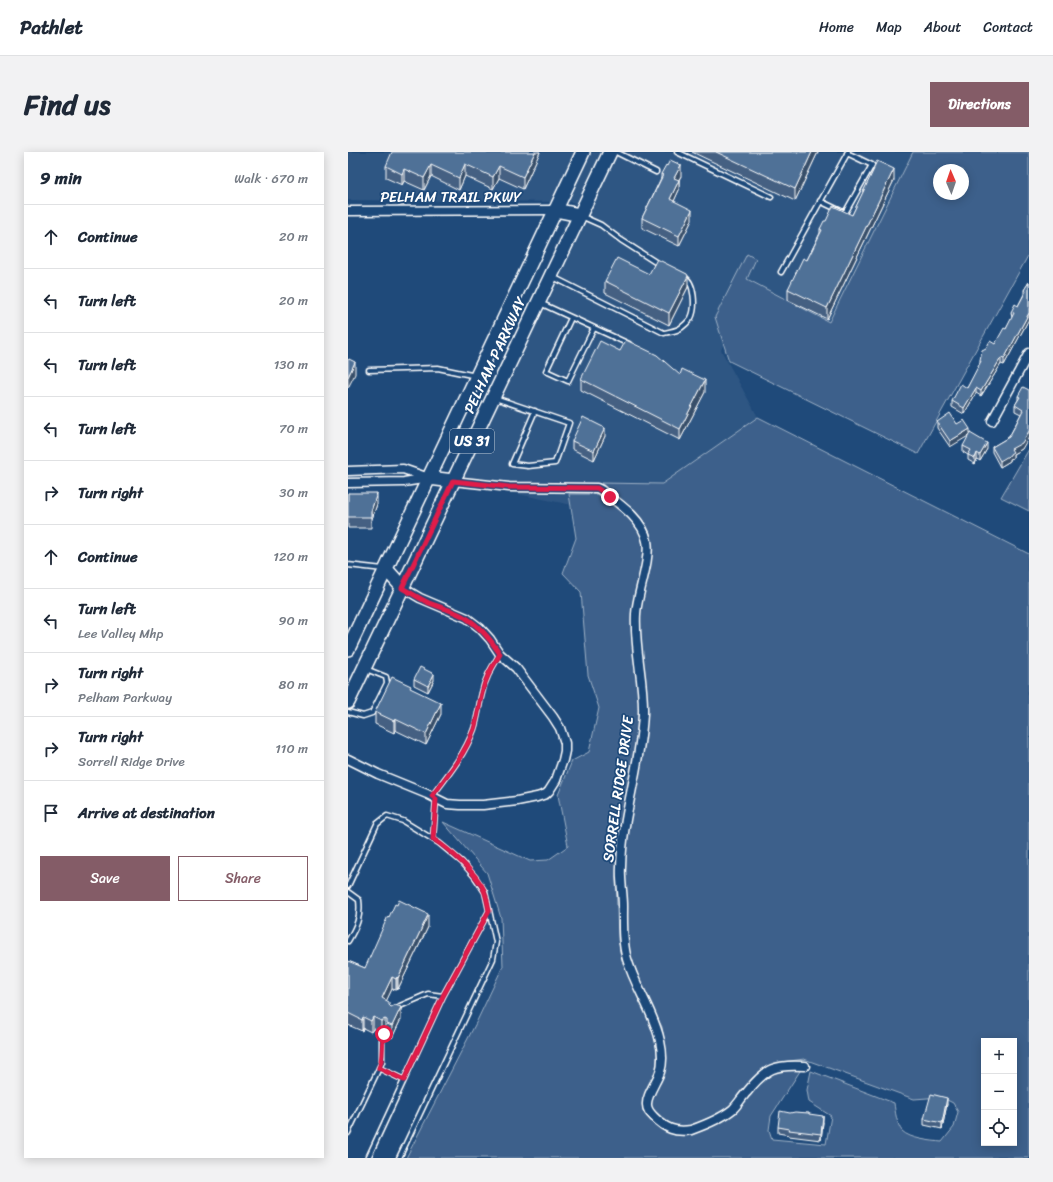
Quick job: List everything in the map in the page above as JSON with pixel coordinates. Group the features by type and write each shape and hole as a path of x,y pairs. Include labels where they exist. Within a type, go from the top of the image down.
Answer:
{"main road":[{"name":"PELHAM PARKWAY","path":"348,649 583,152"},
{"name":"PELHAM PARKWAY","path":"348,702 610,152"},
{"path":"555,210 580,215"},
{"path":"429,478 453,481"},
{"path":"386,569 402,588"}],"street":[{"name":"PELHAM TRAIL PKWY","path":"348,211 555,210"},
{"path":"992,421 1029,353"},
{"path":"348,471 403,469 429,478"},
{"path":"348,483 404,482 429,478"},
{"name":"SORRELL RIDGE DRIVE","path":"453,481 509,487 597,488 635,518 641,525 645,534 648,551 638,598 635,626 643,711 641,733 624,828 621,867 623,931 627,959 656,1026 661,1052 660,1072 647,1102 649,1113 659,1123 669,1129 685,1131 691,1130 727,1113 734,1108 756,1081 768,1070 774,1067 787,1065 805,1066"},
{"path":"348,760 447,804 483,804 517,801 537,797 546,794 556,780 565,751 565,744 560,728 516,668 500,654 490,639 480,628 466,618 430,603 402,588"}],"lane":[{"path":"616,152 656,172"},
{"path":"677,152 771,197"},
{"path":"781,272 820,200 847,153 872,165 845,213 820,200"},
{"path":"580,215 601,224 621,240 667,268"},
{"path":"551,276 664,333 680,329 691,317 694,301 692,288 688,279 681,275"},
{"path":"538,302 636,347"},
{"path":"571,318 546,371 568,381 594,328"},
{"path":"369,370 438,368 477,376"},
{"path":"493,397 535,411 569,423 555,463 528,466 512,464 535,411"},
{"path":"348,565 386,569"},
{"path":"433,839 434,798 467,746 475,728 486,679 500,654"},
{"path":"348,712 364,716 372,713 387,683 386,677 364,668"},
{"path":"348,886 377,824 387,816 403,821 433,839 462,862 475,877 485,892 496,942 493,959 399,1158"},
{"path":"348,892 359,900 360,912 356,928 348,941"},
{"path":"368,1158 443,996 489,911"},
{"path":"392,1015 400,1006 428,994 443,996"},
{"path":"348,1133 379,1068 383,1055 382,1040 384,1034"},
{"path":"379,1068 404,1080"}],"shaded area":[{"path":"348,152 928,152 836,334 747,292 721,350 758,417 676,526 453,481 574,202 348,200"},
{"path":"913,152 1029,152 1029,254 918,454 729,361 715,317 747,254 756,259 747,279 829,322"},
{"path":"758,417 1029,554 1029,1158 406,1158 477,1021 503,966 501,918 487,873 443,822 530,861 548,860 568,846 558,795 572,761 589,752 599,708 588,675 581,592 563,573 576,538 569,494 600,494 624,512 638,526 644,541 643,561 633,640 639,707 638,734 618,839 616,878 618,940 623,960 653,1030 657,1051 657,1066 655,1075 644,1097 643,1105 645,1114 660,1129 675,1135 688,1134 731,1116 761,1080 772,1072 792,1068 800,1071 771,1116 769,1130 772,1139 826,1144 831,1116 809,1102 807,1090 811,1071 894,1103 896,1118 900,1128 910,1136 942,1142 954,1127 958,1112 953,1103 941,1097 914,1099 804,1059 767,1066 752,1078 737,1100 727,1109 688,1129 678,1128 662,1121 650,1106 665,1065 666,1051 662,1027 646,995 632,959 627,941 624,878 626,841 645,735 647,708 638,619 642,596 651,562 651,540 646,526 635,511 601,483 662,484"},
{"path":"1029,449 1029,511 1001,497"}],"building":[{"path":"392,152 535,152 523,177 499,166 493,177 465,164 459,178 431,165 424,178 404,169 402,174 386,166"},
{"path":"716,152 812,152 795,189"},
{"path":"670,160 681,165 674,178 679,180 670,199 692,210 679,236 642,218 663,175 661,174"},
{"path":"877,161 894,169 827,308 788,289 803,258 807,260 822,230 820,229 824,221 826,221 833,206 852,215"},
{"path":"617,258 649,274 657,259 687,274 688,276 669,313 605,281"},
{"path":"1029,282 1029,313 1004,359 1001,358 981,391 976,388 964,408 952,401 961,384 967,388 981,361 982,350 986,348 990,341 995,344 1004,328 1006,329 1014,313 1011,312 1015,304 1018,306 1026,291 1024,290"},
{"path":"626,340 657,355 680,375 682,369 705,380 680,429 581,379 600,341 620,351"},
{"path":"349,359 355,362 348,377 348,360"},
{"path":"1023,387 1029,390 1029,431 1022,443 1011,449 1013,452 1000,461 992,447 1009,437 1015,426 1023,410 1015,405 1020,397 1018,396"},
{"path":"950,413 957,424 964,420 970,429 950,441 937,422"},
{"path":"583,417 605,428 594,451 572,441"},
{"path":"970,433 987,443 980,455 977,453 975,458 968,455 971,450 963,446"},
{"path":"348,493 377,493 371,511 371,517 348,517"},
{"path":"420,667 434,674 428,686 414,679"},
{"path":"392,677 411,686 410,688 441,703 426,734 395,719 394,721 375,712"},
{"path":"399,900 428,915 398,978 397,977 396,979 392,977 382,998 389,1002 391,1007 395,1005 401,1007 392,1026 387,1024 387,1020 385,1019 381,1021 373,1017 371,1021 363,1017 362,1020 348,1013 348,961 365,968 388,916 389,917 395,904 397,905"},
{"path":"931,1094 947,1098 942,1123 924,1119"},
{"path":"780,1111 790,1113 809,1113 823,1116 821,1134 778,1127"}],"route":[{"path":"384,1034 382,1040 382,1062 379,1068 404,1080 443,996 489,911 485,892 475,877 462,862 433,839 436,799 432,796 467,746 475,728 486,679 500,654 490,639 480,628 466,618 430,603 402,588 453,481 509,487 597,488 610,497"}]}
